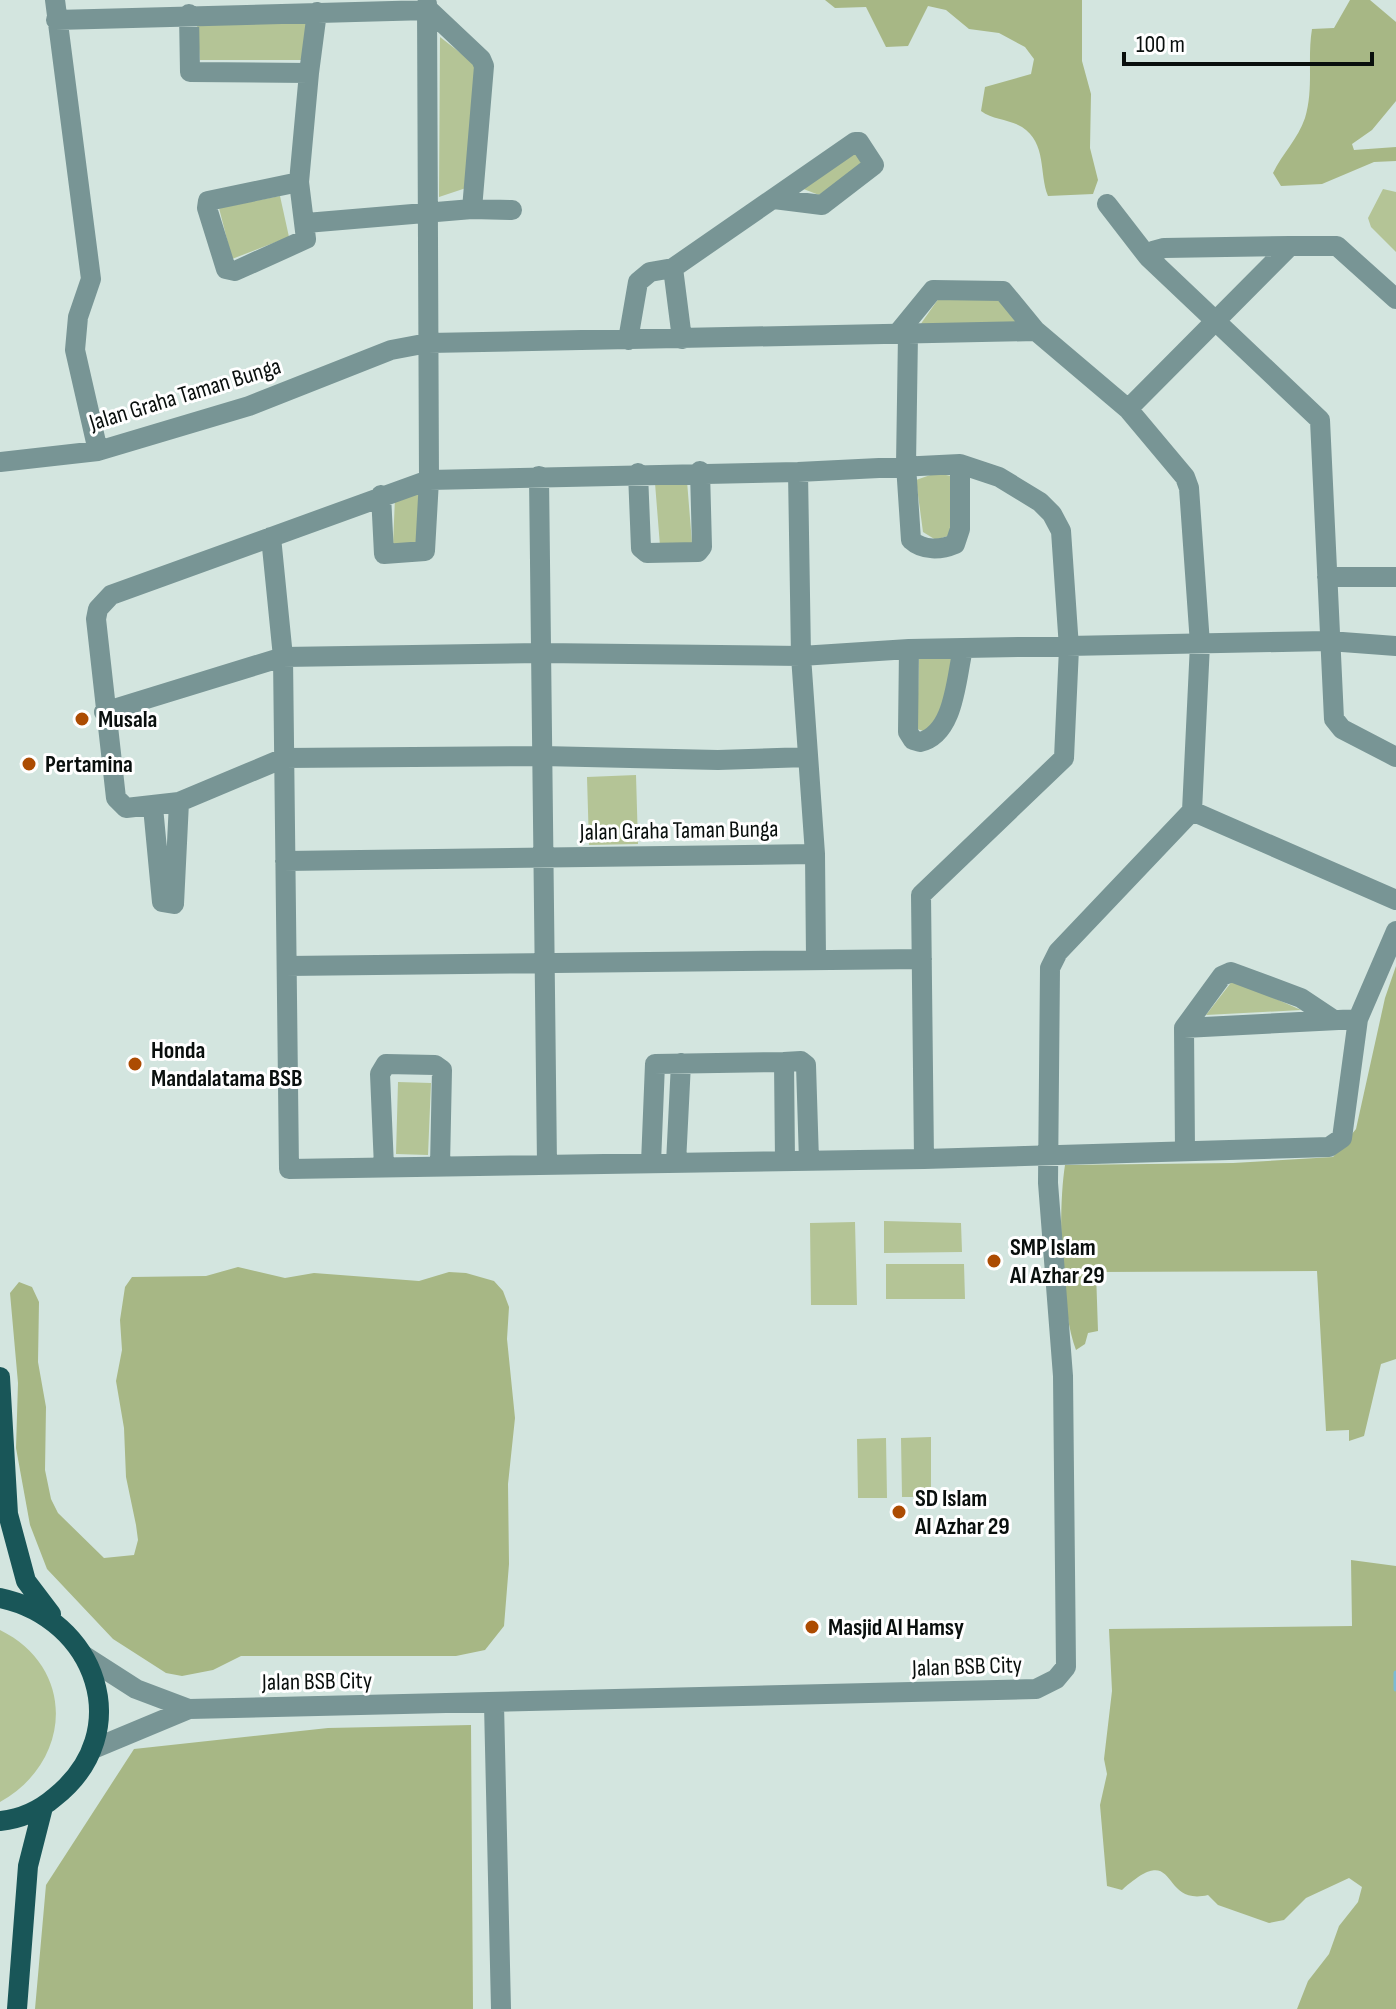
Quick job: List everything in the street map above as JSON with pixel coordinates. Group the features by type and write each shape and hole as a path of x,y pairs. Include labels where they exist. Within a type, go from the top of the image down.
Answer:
{"main road":[{"path":"0,1377 8,1514 26,1581 83,1655 93,1672 99,1702 93,1749 69,1786 43,1807 0,1821"},
{"path":"0,1598 25,1604 56,1621"},
{"path":"17,2009 28,1866 43,1807"}],"street":[{"path":"381,495 384,554 425,551 429,480 427,5"},
{"path":"98,451 75,350 78,317 91,279 56,10 189,14 317,12 427,5 481,59 484,66 472,209"},
{"path":"299,182 211,198 207,208 224,266 230,271 302,242 307,235 299,182 317,12"},
{"path":"189,14 190,72 309,73"},
{"path":"628,340 638,282 650,272 673,268 774,199"},
{"path":"1107,204 1148,257 1320,420 1329,641 1336,723 1396,757"},
{"path":"306,223 472,209 512,210"},
{"path":"1128,409 1290,246"},
{"path":"1148,257 1153,251 1164,248 1337,246 1396,299"},
{"path":"673,268 682,339"},
{"path":"960,464 958,537 951,547 923,548 911,540 902,334 927,294 936,290 1003,291 1036,331 1128,409 1185,477 1189,488 1200,644 1192,811 1054,959 1050,968 1050,1156"},
{"name":"Jalan Graha Taman Bunga","path":"0,462 98,451 249,406 391,350 428,343 1036,331"},
{"path":"808,757 718,760 542,756 284,758 179,802 126,808 117,801 104,712 96,619 104,601 381,495 429,480 700,471 798,472 960,464 999,477 1052,514 1061,531 1069,648 1064,758 923,892 924,1159"},
{"path":"638,473 641,548 647,553 698,552 702,547 700,471"},
{"name":"Jalan Graha Taman Bunga","path":"798,472 801,656 815,854 816,958"},
{"path":"539,476 547,1165"},
{"path":"271,537 283,657 289,1169 924,1159 1318,1148 1336,1144 1342,1138 1358,1019 1396,931"},
{"path":"1327,577 1396,577"},
{"path":"104,712 283,657 541,653 801,656 909,649 1329,641 1396,646"},
{"path":"909,649 908,732 913,740 920,742 935,734 945,723 963,649"},
{"path":"153,807 162,902 174,904 179,802"},
{"path":"1192,811 1396,900"},
{"name":"Jalan Graha Taman Bunga","path":"285,861 815,854"},
{"path":"287,966 922,959"},
{"path":"1185,1151 1184,1028 1222,976 1231,972 1301,998 1331,1018"},
{"path":"1184,1028 1358,1019"},
{"path":"784,1062 785,1161"},
{"path":"651,1163 652,1069 657,1063 803,1062 806,1065 809,1161"},
{"path":"676,1163 681,1063"},
{"path":"384,1167 380,1074 386,1064 435,1065 442,1070 440,1166"},
{"name":"Jalan BSB City","path":"83,1655 136,1689 189,1709 1036,1689 1056,1679 1066,1667 1063,1376 1048,1188 1050,1156"},
{"path":"494,1704 501,2009"},
{"name":"Jalan BSB City","path":"93,1749 189,1709"}],"green space":[{"path":"825,0 1082,0 1082,61 1091,94 1090,148 1098,180 1093,194 1048,196 1039,150 1030,134 1017,124 981,111 985,87 1031,74 1034,59 1025,47 999,33 969,29 946,10 928,6 908,46 886,47 866,7 835,8"},
{"path":"1350,0 1370,0 1396,22 1396,101 1372,130 1352,144 1354,150 1396,147 1396,161 1374,162 1322,184 1281,186 1273,173 1298,133 1308,107 1312,29 1334,28"},
{"path":"307,23 307,60 200,60 197,24"},
{"path":"440,37 476,65 466,188 439,197"},
{"path":"857,149 865,165 819,195 801,188"},
{"path":"1383,189 1396,192 1396,252 1371,227 1368,218"},
{"path":"280,196 289,237 232,259 219,208"},
{"path":"939,298 999,299 1018,324 920,325"},
{"path":"936,473 951,476 953,534 936,540 923,532 916,480"},
{"path":"687,481 692,543 660,546 655,483"},
{"path":"427,492 425,547 393,546 395,497"},
{"path":"919,659 951,659 947,705 927,732 917,729"},
{"path":"636,775 638,844 589,845 587,777"},
{"path":"1396,966 1396,1359 1381,1364 1364,1436 1349,1441 1349,1430 1326,1431 1317,1271 1096,1272 1098,1331 1088,1333 1085,1344 1076,1350 1067,1310 1062,1258 1065,1165 1233,1163 1333,1157 1356,1129 1385,998"},
{"path":"1233,980 1301,1010 1206,1015"},
{"path":"398,1082 431,1083 428,1155 396,1154"},
{"path":"884,1221 961,1223 962,1252 884,1253"},
{"path":"855,1222 857,1305 811,1305 810,1223"},
{"path":"886,1264 964,1264 965,1299 886,1299"},
{"path":"238,1267 285,1278 314,1273 419,1281 449,1272 466,1273 494,1281 503,1291 509,1307 507,1339 515,1418 508,1484 509,1564 504,1626 485,1650 456,1656 241,1656 213,1670 182,1676 166,1673 113,1639 47,1569 30,1525 16,1448 18,1383 10,1293 19,1282 32,1287 39,1302 38,1362 46,1407 45,1470 51,1499 58,1513 104,1558 134,1555 138,1540 126,1477 124,1428 116,1381 122,1350 120,1320 125,1287 132,1277 206,1276"},
{"path":"931,1437 931,1497 902,1497 901,1438"},
{"path":"886,1438 887,1498 858,1498 857,1439"},
{"path":"1351,1560 1396,1566 1396,2009 1297,2009 1308,1981 1329,1954 1339,1926 1358,1902 1362,1887 1349,1878 1306,1898 1284,1920 1269,1923 1218,1905 1208,1895 1192,1896 1182,1892 1162,1872 1153,1871 1140,1876 1122,1890 1107,1886 1100,1805 1107,1774 1104,1759 1112,1691 1109,1629 1352,1626"},
{"path":"0,1630 25,1647 43,1667 53,1691 56,1715 52,1740 41,1764 24,1785 0,1802"},
{"path":"471,1725 473,2009 35,2009 46,1885 134,1749 328,1728"}],"waterway":[{"path":"1396,1673 1396,1689"}],"place":[{"name":"Musala","path":"82,719"},
{"name":"Pertamina","path":"29,764"},
{"name":"Honda Mandalatama BSB","path":"135,1064"},
{"name":"SMP Islam Al Azhar 29","path":"994,1261"},
{"name":"SD Islam Al Azhar 29","path":"899,1512"},
{"name":"Masjid Al Hamsy","path":"812,1627"}]}
